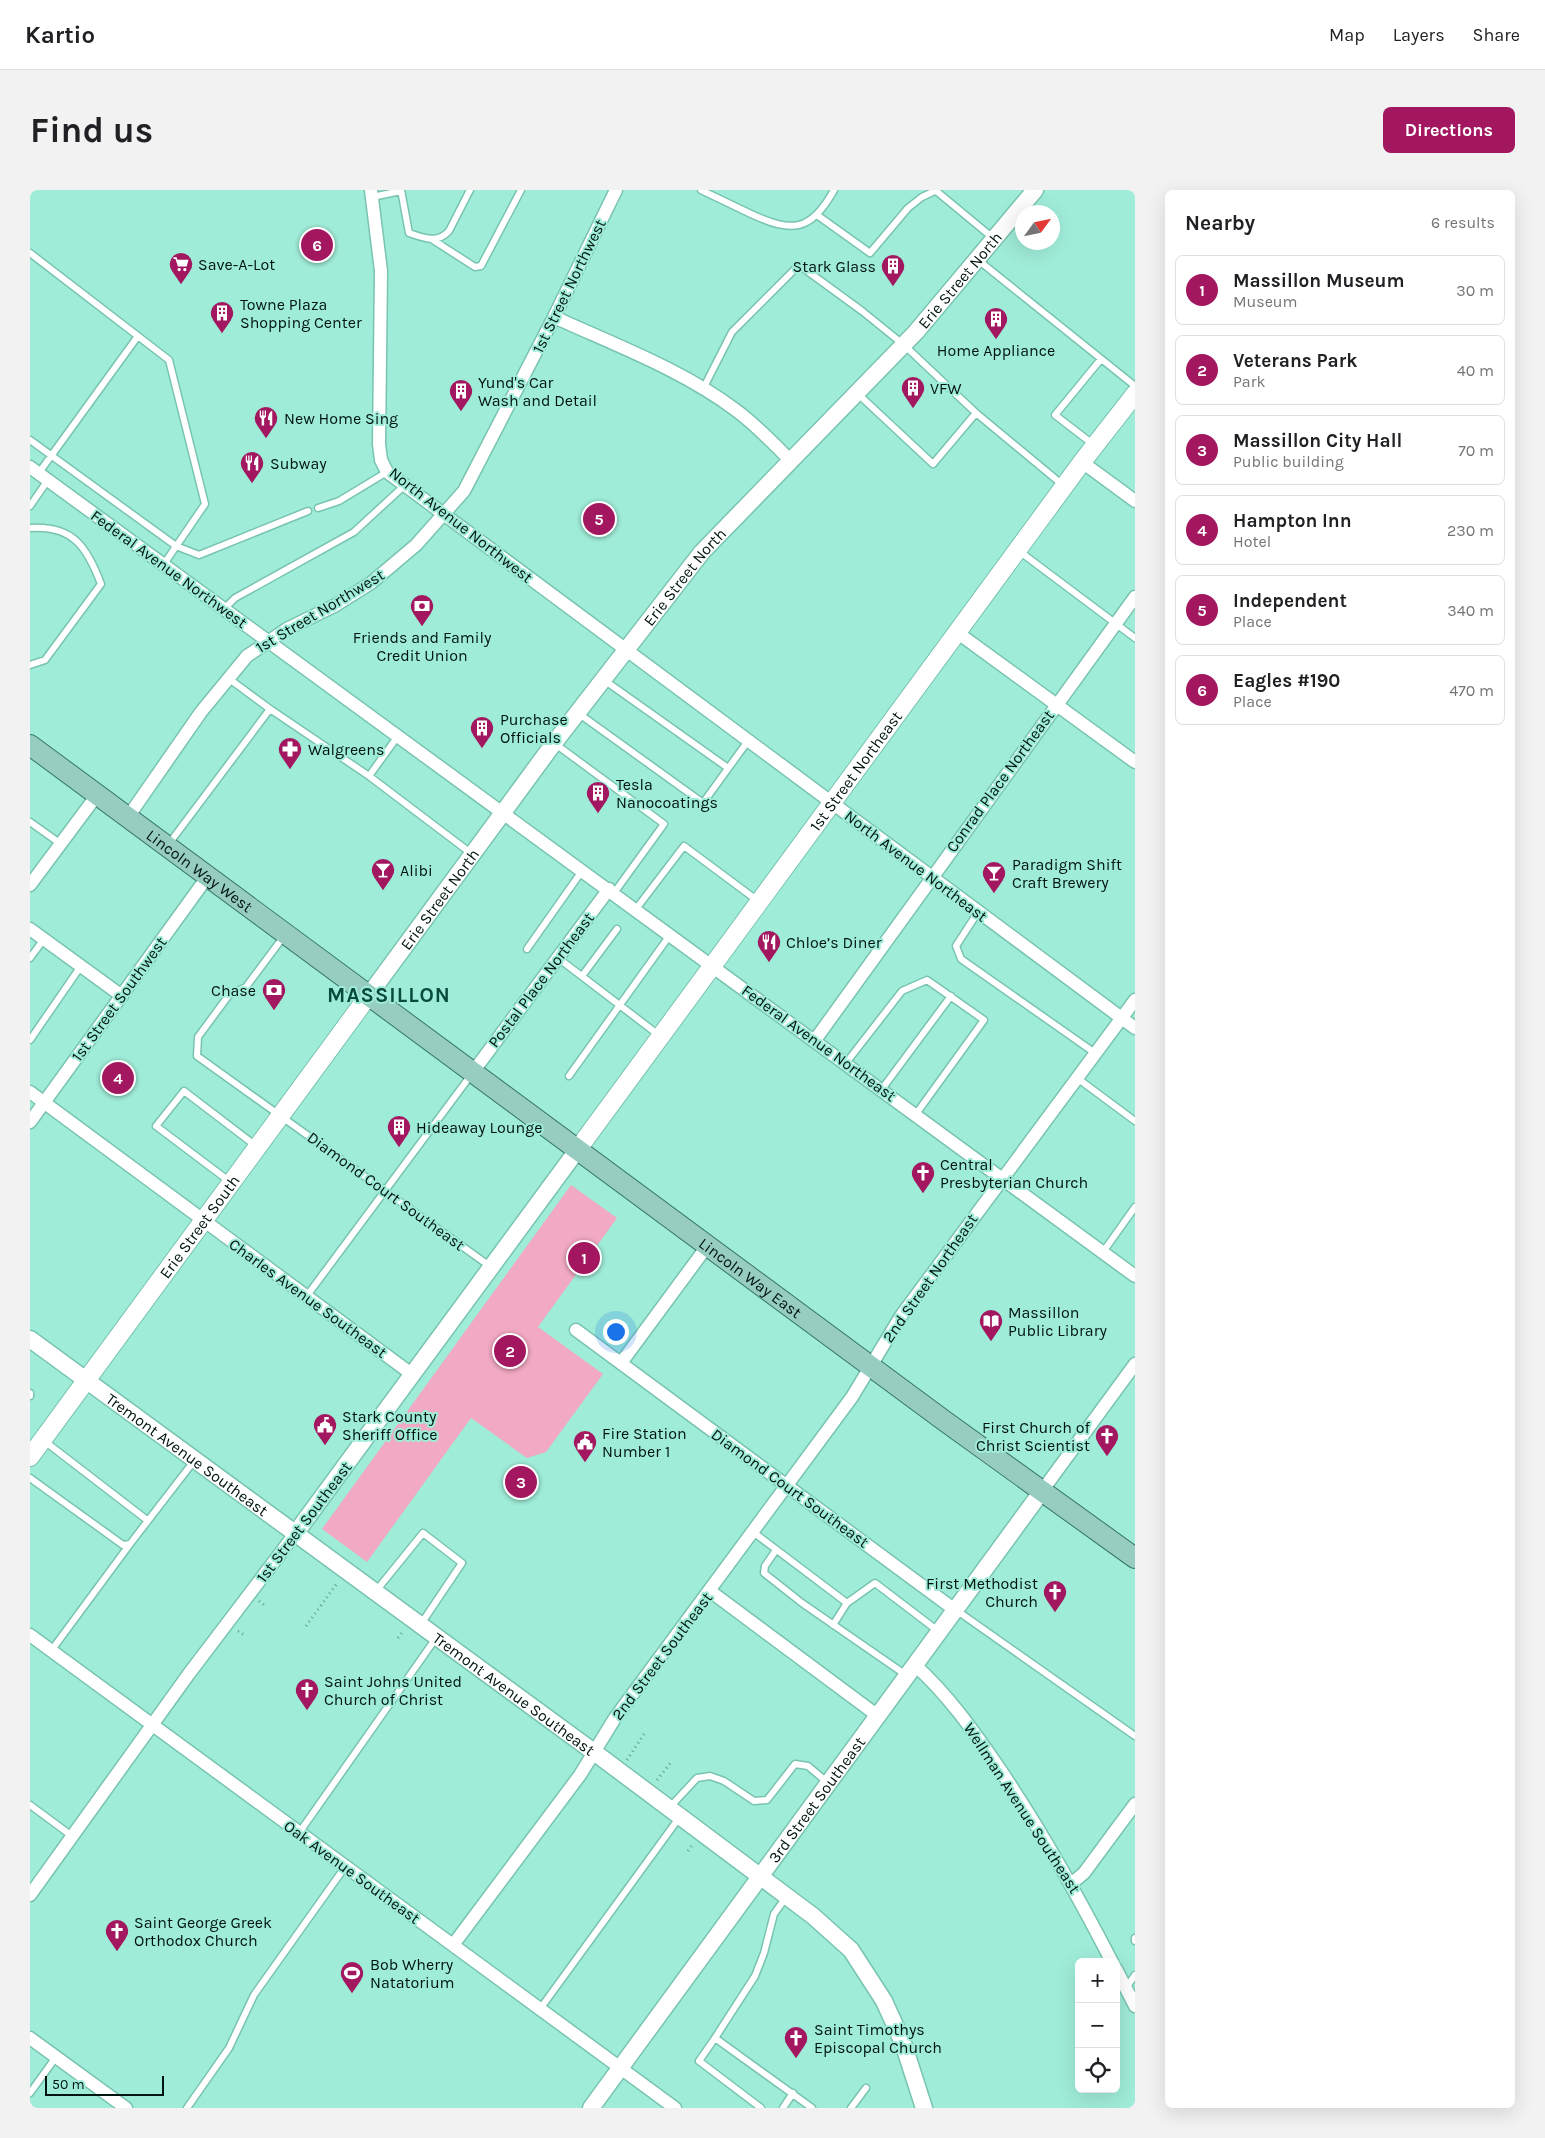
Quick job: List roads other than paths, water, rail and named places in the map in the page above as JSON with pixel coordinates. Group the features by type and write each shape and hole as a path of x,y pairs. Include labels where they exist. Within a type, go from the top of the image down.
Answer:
{"main road":[{"name":"1st Street Northeast","path":"578,1149 1082,462 1135,394"},
{"name":"Lincoln Way West","path":"30,745 369,995"},
{"name":"Lincoln Way East","path":"369,995 871,1366 1135,1558"},
{"name":"Erie Street South","path":"34,1449 369,995"}],"street":[{"name":"1st Street Northwest","path":"128,817 166,760 247,656 267,641 336,605 371,583 410,551 445,515 475,472 616,190"},
{"name":"Erie Street North","path":"369,995 554,742 702,552 904,345 1035,190"},
{"name":"North Avenue Northwest","path":"372,193 378,235 381,297 379,444 381,460 388,472 404,486 626,650"},
{"path":"554,317 702,389 737,411 790,460"},
{"path":"1082,462 1135,501"},
{"name":"Federal Avenue Northwest","path":"39,474 503,811"},
{"name":"Conrad Place Northeast","path":"815,1040 1135,597"},
{"path":"958,633 1135,762"},
{"name":"North Avenue Northeast","path":"626,650 1135,1028"},
{"path":"30,885 97,795"},
{"name":"Federal Avenue Northeast","path":"503,811 1135,1276"},
{"name":"1st Street Southwest","path":"30,1122 208,876"},
{"name":"Postal Place Northeast","path":"474,1072 558,958 612,891"},
{"path":"30,929 122,996"},
{"name":"2nd Street Northeast","path":"871,1366 901,1316 1135,1000"},
{"name":"Charles Avenue Southeast","path":"30,1092 203,1222 413,1375"},
{"name":"1st Street Southeast","path":"30,1895 153,1724 413,1375 578,1149"},
{"path":"621,1363 708,1245"},
{"name":"Diamond Court Southeast","path":"576,1330 955,1610"},
{"name":"Tremont Avenue Southeast","path":"30,1339 761,1876 841,1940 866,1970 884,2001 904,2043 924,2108"},
{"path":"1042,1491 1135,1364"},
{"name":"2nd Street Southeast","path":"453,1945 580,1775 615,1718 852,1397 871,1366"},
{"name":"3rd Street Southeast","path":"591,2108 1042,1491"},
{"path":"710,1590 878,1716"},
{"name":"Oak Avenue Southeast","path":"30,1635 675,2108"},
{"name":"Wellman Avenue Southeast","path":"911,1671 940,1688 961,1714 1008,1782 1072,1883 1110,1958"},
{"path":"1072,1883 1084,1873 1131,1818 1135,1804"},
{"path":"1120,1977 1134,2002"},
{"path":"30,2038 126,2108"}],"lane":[{"path":"432,240 445,236 450,231 470,190"},
{"path":"372,193 401,191 409,233 432,240 475,267 481,266 521,190"},
{"path":"701,190 764,220 784,227 800,225 817,215 834,190"},
{"path":"817,215 870,253 908,208 922,197 936,190 994,239"},
{"path":"30,253 169,360 205,504 164,564"},
{"path":"977,259 1135,386"},
{"path":"702,389 732,332 799,265 862,311 904,345 976,413 1064,487"},
{"path":"30,506 39,474 138,336"},
{"path":"1095,446 1054,415 1101,359"},
{"path":"857,393 933,464 976,413"},
{"path":"30,440 176,546 199,555 308,511"},
{"path":"318,508 339,501 388,472"},
{"path":"224,609 235,598 354,532 404,486"},
{"path":"30,528 43,527 68,532 81,545 94,564 101,584 46,660 30,665"},
{"path":"1018,550 1135,638"},
{"path":"228,678 369,776 472,854"},
{"path":"603,679 728,768"},
{"path":"167,846 270,709"},
{"path":"577,712 703,803 748,741"},
{"path":"369,776 398,736"},
{"path":"554,742 664,824 612,891"},
{"path":"30,822 61,844"},
{"path":"636,909 684,846 759,902"},
{"path":"527,949 583,870"},
{"path":"978,912 956,946 961,959 1095,1053"},
{"path":"582,976 617,929"},
{"name":"Diamond Court Southeast","path":"286,934 246,988 229,995 203,1030 198,1038 197,1056 281,1114 492,1267"},
{"path":"568,1076 671,934"},
{"path":"30,958 44,939"},
{"path":"558,958 660,1036"},
{"path":"30,1040 81,966"},
{"path":"846,1063 902,991 927,980 984,1020 916,1114"},
{"path":"882,1089 950,996"},
{"path":"306,1297 474,1072"},
{"path":"1077,1078 1135,1122"},
{"path":"231,1183 156,1126 184,1091 257,1147"},
{"path":"1103,1252 1135,1207"},
{"path":"34,1449 147,1520"},
{"path":"52,1650 147,1520 195,1460"},
{"path":"30,1478 122,1545 130,1544"},
{"path":"753,1532 847,1603"},
{"path":"375,1593 423,1534 462,1563 420,1626"},
{"path":"776,1550 765,1566 764,1572 833,1625 911,1671"},
{"path":"833,1625 847,1603 875,1584 939,1632"},
{"path":"955,1610 1135,1736"},
{"path":"299,1833 436,1637"},
{"path":"540,2009 697,1778 710,1776 724,1781 754,1801 767,1800 795,1764 808,1766 829,1784"},
{"path":"30,1805 72,1836"},
{"path":"187,2108 230,2048 254,1995 345,1867"},
{"path":"761,2108 699,2061 754,1976 764,1953 774,1914 787,1896"},
{"path":"1126,1988 1135,1976"},
{"path":"715,2038 812,2108"},
{"path":"30,2093 56,2057"},
{"path":"851,2108 866,2088"},
{"path":"783,2108 793,2093"}],"place":[{"name":"Eagles #190","path":"317,245"},
{"name":"Save-A-Lot","path":"181,285"},
{"name":"Stark Glass","path":"893,287"},
{"name":"Towne Plaza Shopping Center","path":"222,334"},
{"name":"Home Appliance","path":"996,340"},
{"name":"VFW","path":"913,409"},
{"name":"Yund's Car Wash and Detail","path":"461,412"},
{"name":"New Home Sing","path":"266,439"},
{"name":"Subway","path":"252,484"},
{"name":"Independent","path":"599,519"},
{"name":"Friends and Family Credit Union","path":"422,627"},
{"name":"Purchase Officials","path":"482,749"},
{"name":"Walgreens","path":"290,770"},
{"name":"Tesla Nanocoatings","path":"598,814"},
{"name":"Alibi","path":"383,891"},
{"name":"Paradigm Shift Craft Brewery","path":"994,894"},
{"name":"Chloe’s Diner","path":"769,963"},
{"name":"Chase","path":"274,1011"},
{"name":"Hampton Inn","path":"118,1078"},
{"name":"Hideaway Lounge","path":"399,1148"},
{"name":"Central Presbyterian Church","path":"923,1194"},
{"name":"Massillon Museum","path":"584,1258"},
{"name":"Massillon Public Library","path":"991,1342"},
{"name":"Veterans Park","path":"510,1351"},
{"name":"Stark County Sheriff Office","path":"325,1446"},
{"name":"First Church of Christ Scientist","path":"1107,1457"},
{"name":"Fire Station Number 1","path":"585,1463"},
{"name":"Massillon City Hall","path":"521,1482"},
{"name":"First Methodist Church","path":"1055,1613"},
{"name":"Saint Johns United Church of Christ","path":"307,1711"},
{"name":"Saint George Greek Orthodox Church","path":"117,1952"},
{"name":"Bob Wherry Natatorium","path":"352,1994"},
{"name":"Saint Timothys Episcopal Church","path":"796,2059"}],"district":[{"name":"MASSILLON","path":"389,995"}]}
